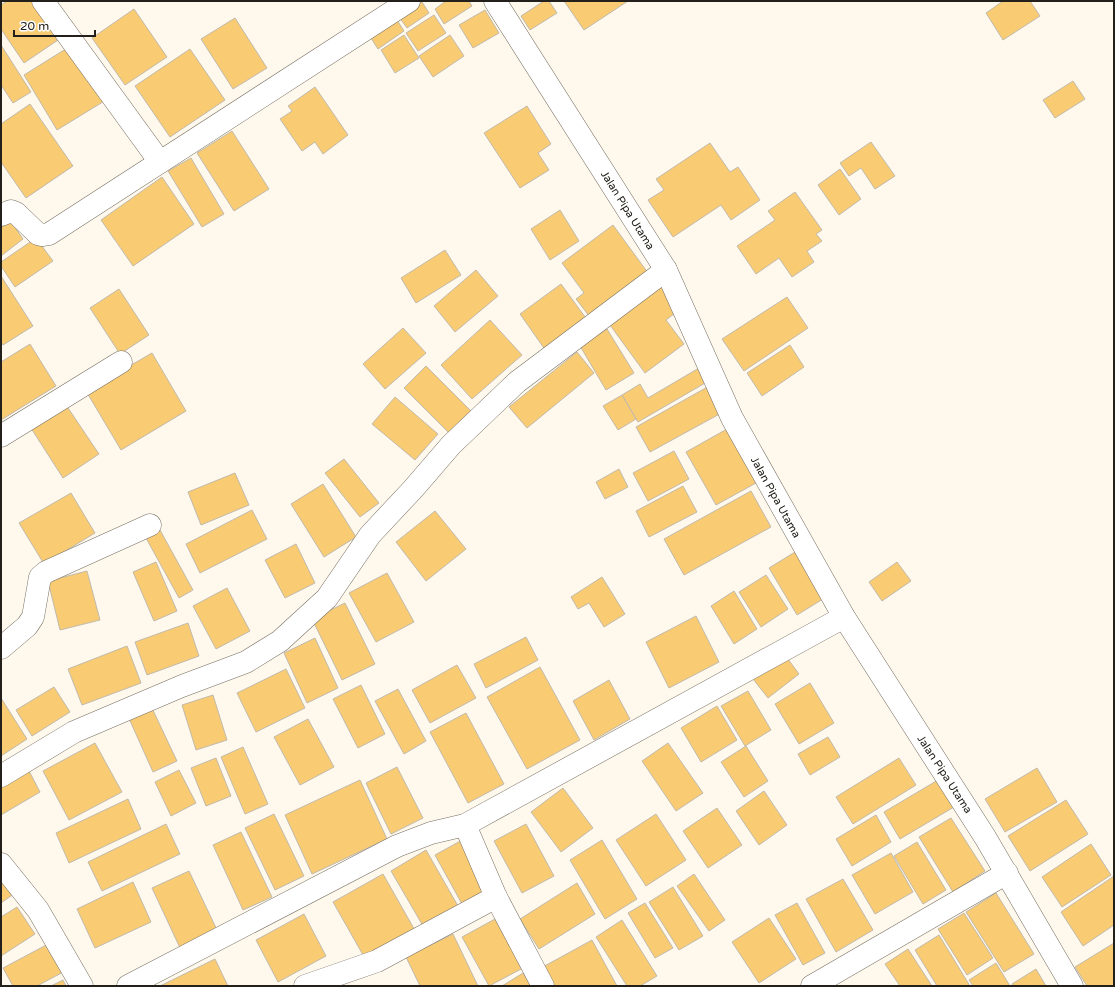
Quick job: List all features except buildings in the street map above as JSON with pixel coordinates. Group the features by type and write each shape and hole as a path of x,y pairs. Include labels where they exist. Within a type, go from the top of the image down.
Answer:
{"street":[{"path":"42,1 160,162"},
{"path":"1,215 11,211 16,213 38,234 49,234 409,1"},
{"name":"Jalan Pipa Utama","path":"495,1 666,270 732,418 844,617 985,837 1072,986"},
{"path":"1,776 74,732 182,686 246,662 280,641 327,598 370,535 414,488 451,445 517,382 666,270"},
{"path":"1,436 121,362"},
{"path":"1,648 27,626 33,617 40,577 46,572 150,525"},
{"path":"128,986 397,846 431,833 466,825 844,617"},
{"path":"466,825 496,897 543,986"},
{"path":"1,864 38,910 82,986"},
{"path":"812,986 1007,873"},
{"path":"305,986 377,961 496,897"}]}
